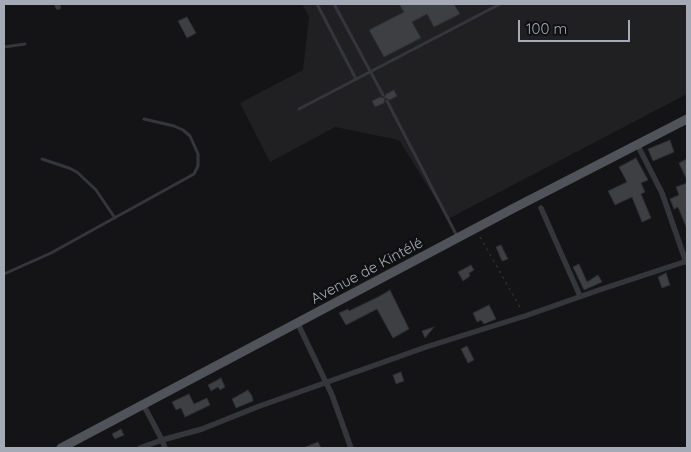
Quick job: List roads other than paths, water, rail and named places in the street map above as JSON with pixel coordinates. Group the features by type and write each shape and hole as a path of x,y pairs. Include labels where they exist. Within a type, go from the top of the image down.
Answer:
{"main road":[{"name":"Avenue de Kintélé","path":"60,448 687,119"}],"street":[{"path":"140,448 202,429 426,348 687,262 662,193 637,144"},
{"path":"541,208 580,296"},
{"path":"298,324 327,384 351,448"},
{"path":"143,404 162,440 164,448"}],"lane":[{"path":"317,4 356,79"},
{"path":"334,4 383,95"},
{"path":"299,109 500,4"},
{"path":"4,47 25,44"},
{"path":"387,101 458,239"},
{"path":"4,274 51,254 194,174 198,166 198,154 190,136 174,126 144,119"},
{"path":"42,159 77,172 96,190 115,218"}]}
